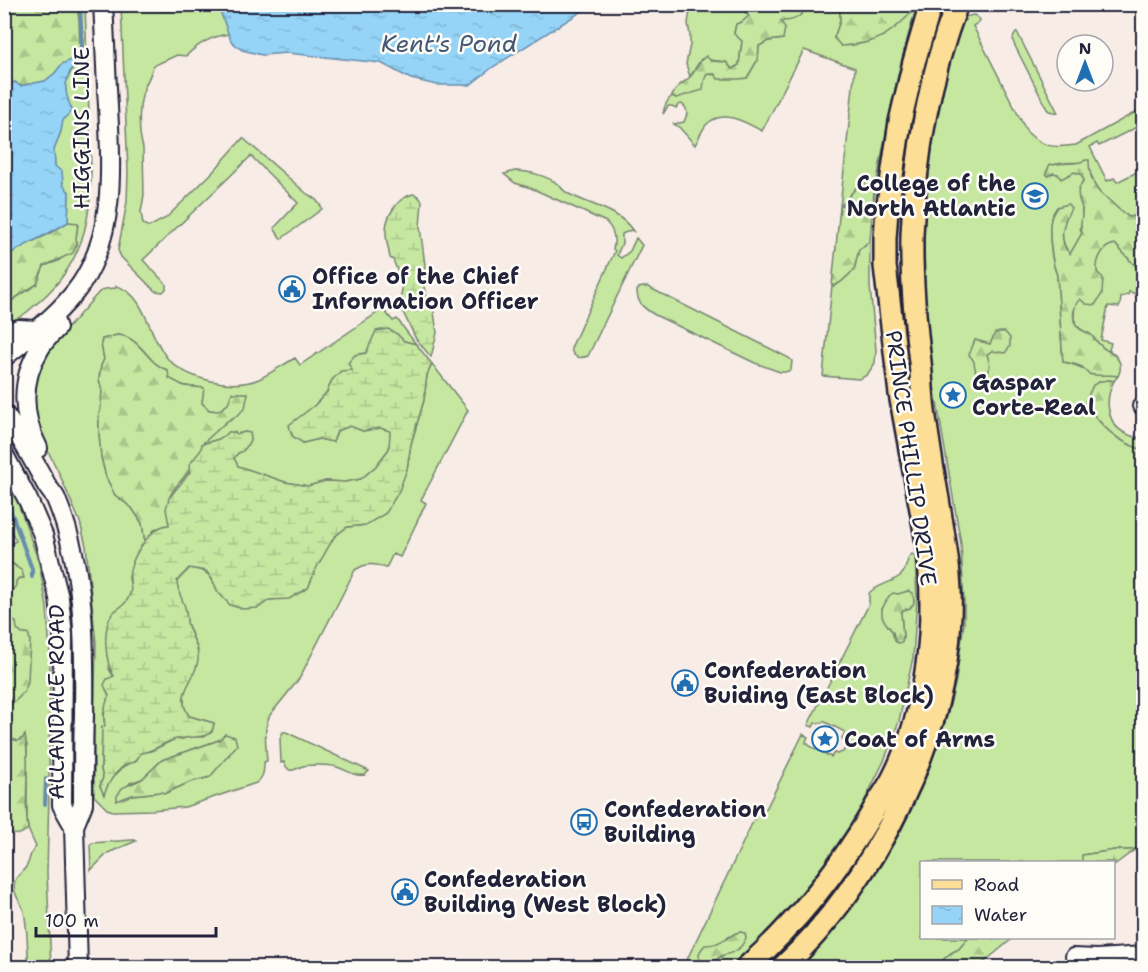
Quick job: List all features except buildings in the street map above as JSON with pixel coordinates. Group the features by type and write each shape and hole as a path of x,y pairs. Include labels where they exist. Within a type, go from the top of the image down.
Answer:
{"main road":[{"name":"HIGGINS LINE","path":"4,357 53,316 75,292 89,272 99,248 108,204 110,166 103,4"},
{"name":"PRINCE PHILLIP DRIVE","path":"746,968 790,927 817,895 862,830 893,779 902,758 914,722 925,675 931,627 930,565 900,394 885,266 885,238 900,122 931,4"},
{"name":"PRINCE PHILLIP DRIVE","path":"782,968 828,918 877,848 900,804 927,740 944,680 950,633 951,593 944,533 923,405 914,315 912,236 916,177 927,108 940,55 957,4"},
{"path":"53,316 57,328 42,344 27,380 26,414 31,435 57,487 55,496"},
{"path":"4,333 19,329 36,330"},
{"name":"ALLANDALE ROAD","path":"4,414 55,496 74,552 80,594 84,633 83,804 74,826 78,968"},
{"name":"ALLANDALE ROAD","path":"4,455 28,500 43,535 59,598 63,635 62,805 74,826"}],"street":[{"path":"1073,956 1143,954"}],"green space":[{"path":"840,4 916,5 916,8 899,25 883,36 865,43 841,46 834,38 840,21"},
{"path":"5,5 77,5 80,52 76,58 62,64 45,81 20,86 15,82 5,89"},
{"path":"77,5 85,5 91,166 88,214 83,237 61,279 29,310 5,324 5,305 37,284 44,266 58,261 77,245 78,224 68,222 69,192 63,185 62,172 55,167 54,150 63,119 72,110 67,99 65,84 80,52"},
{"path":"121,5 150,5 151,9 170,11 174,5 218,5 229,34 206,41 186,56 177,55 153,66 142,96 139,118 143,148 144,195 141,212 143,224 149,227 166,218 212,173 243,138 316,200 322,209 281,239 274,228 298,203 251,156 143,260 166,284 163,292 155,291 121,257 118,250 127,202 128,172"},
{"path":"691,5 738,5 749,16 736,24 734,33 742,41 739,65 732,69 726,62 701,59 690,77 686,64 690,45 688,23"},
{"path":"738,5 810,5 814,11 808,9 794,19 781,21 785,28 783,39 768,41 759,46 758,59 747,78 718,79 715,74 707,74 703,90 676,98 672,96 706,56 711,61 726,62 732,69 739,65 742,41 734,34 736,24 749,16"},
{"path":"810,5 840,5 840,21 834,38 916,8 917,5 897,78 873,203 874,192 865,182 856,188 840,207 855,68 804,50 762,131 735,118 720,117 707,124 695,145 674,124 684,122 687,114 682,104 676,108 668,106 663,114 672,96 676,98 704,81 707,74 747,78 758,59 759,46 768,41 783,39 780,21 808,9 813,10"},
{"path":"973,15 980,20 973,26 1027,132 1044,144 1050,146 1076,145 1143,108 1143,124 1099,146 1097,143 1090,147 1107,181 1114,178 1117,182 1143,169 1143,215 1129,217 1109,202 1096,188 1083,163 1060,163 1053,165 1053,173 1058,174 1061,178 1074,172 1081,174 1084,180 1079,199 1082,207 1080,228 1082,233 1070,254 1062,237 1062,231 1070,208 1051,217 1050,231 1051,254 1057,275 1063,362 1098,374 1118,376 1114,381 1109,380 1095,416 1116,437 1143,450 1143,844 1136,849 1083,855 1082,861 920,861 920,939 967,939 959,949 935,967 801,968 847,913 881,865 902,829 927,775 948,713 956,680 964,623 961,544 930,362 925,317 924,231 937,112 957,32 966,20 965,17"},
{"path":"1017,32 1058,113 1047,109 1014,44 1013,38"},
{"path":"1089,160 1092,179 1102,195 1129,217 1143,215 1143,274 1115,244 1110,245 1101,254 1098,263 1097,272 1103,278 1102,294 1095,305 1086,304 1080,299 1074,311 1074,322 1078,327 1117,358 1120,367 1118,376 1092,375 1080,366 1063,362 1057,275 1053,262 1050,229 1052,215 1057,207 1068,204 1071,208 1062,237 1070,254 1082,233 1082,208 1078,194 1084,180 1081,174 1074,172 1061,179 1058,174 1053,173 1048,176 1046,173 1050,164"},
{"path":"515,171 532,173 549,179 568,193 620,218 633,231 622,234 622,243 617,255 621,258 630,251 636,238 642,245 588,356 577,357 571,348 615,251 613,231 606,222 515,183 504,174"},
{"path":"865,182 873,182 874,192 870,240 859,249 854,270 834,286 832,285 840,207 856,188"},
{"path":"413,194 422,201 420,227 425,265 424,287 426,297 434,312 437,333 431,357 416,339 401,308 403,284 390,258 386,240 386,227 393,209 407,196"},
{"path":"68,222 78,223 77,244 73,253 44,266 37,284 5,305 5,257"},
{"path":"870,240 870,286 876,350 875,363 867,375 859,379 823,376 832,285 841,282 854,270 859,249"},
{"path":"1115,244 1143,274 1143,289 1138,288 1137,294 1129,292 1128,295 1121,297 1119,307 1108,306 1101,340 1111,343 1109,350 1116,356 1076,325 1074,315 1075,304 1097,272 1096,265 1102,251 1109,245"},
{"path":"116,286 124,289 136,300 168,359 187,373 211,381 237,383 259,379 295,358 300,365 383,309 393,321 397,319 416,344 404,341 397,334 366,353 355,355 353,370 332,380 327,392 315,405 303,443 319,439 333,442 337,431 350,426 363,431 380,428 391,431 389,449 376,466 361,479 345,482 326,481 308,486 285,482 238,466 234,458 245,432 237,434 229,432 219,439 202,444 227,421 238,415 232,393 228,404 218,411 209,410 202,403 203,388 190,387 172,381 133,341 120,335 102,339 104,359 99,378 102,391 99,415 101,457 106,477 115,495 132,508 142,523 145,542 131,570 129,598 122,607 116,610 109,669 114,677 104,711 105,726 102,727 101,770 103,777 100,786 104,794 116,774 125,766 135,762 141,753 151,751 175,739 189,736 204,737 212,732 214,723 189,716 184,707 184,694 198,650 178,594 177,581 190,568 201,570 211,577 218,592 258,608 269,600 289,598 308,588 316,567 334,537 347,527 366,525 407,469 411,444 424,400 427,375 432,364 468,410 421,500 426,503 400,557 393,554 386,568 370,564 355,570 299,679 270,715 266,732 267,761 264,762 261,778 256,783 185,807 113,811 107,809 94,796 96,644 86,546 80,522 38,432 32,399 39,366 52,346 99,292 116,288","holes":["219,740 230,754 210,777 190,782 166,793 132,795 117,800 130,783 142,779 162,760"]},
{"path":"648,287 789,358 792,361 791,370 780,372 755,363 655,315 638,299 637,291"},
{"path":"388,329 404,341 416,344 432,364 427,375 424,400 411,444 407,469 399,491 386,513 366,525 347,527 334,537 308,588 289,599 269,600 258,608 243,609 230,605 218,592 206,571 189,568 177,581 198,660 184,694 185,708 189,716 214,723 212,730 207,735 173,740 141,753 135,762 124,766 115,774 104,795 100,786 103,777 101,770 102,727 105,726 104,710 109,696 104,685 107,679 114,676 107,654 106,637 109,620 112,614 126,602 130,594 130,571 140,548 156,530 169,525 166,509 169,498 190,472 189,465 201,450 202,444 219,439 229,432 237,434 245,432 250,433 251,438 234,458 238,466 285,482 308,486 326,481 345,482 361,479 376,466 389,449 390,431 380,428 363,431 350,426 337,431 333,442 319,439 303,443 292,436 289,425 315,405 341,371 352,370 348,363 355,355 366,353 376,331"},
{"path":"1005,332 1010,338 1010,346 1005,353 992,351 987,354 990,365 988,375 982,379 976,374 969,355 975,340 990,344 995,333"},
{"path":"117,335 132,340 155,363 168,370 169,378 184,386 204,388 202,403 209,410 218,411 228,404 232,393 248,393 245,408 202,444 197,459 170,496 169,525 155,529 145,542 142,523 132,508 115,495 106,477 101,457 99,415 102,391 99,379 104,359 101,344 102,339"},
{"path":"1109,380 1114,381 1108,404 1112,419 1121,431 1143,439 1143,450 1110,432 1085,403 1093,385"},
{"path":"5,477 16,497 39,563 47,607 50,654 47,873 51,967 29,967 24,912 14,890 15,880 26,867 36,847 28,829 27,820 27,745 23,738 18,741 5,737 5,709 17,699 22,634 7,623 5,630 5,588 12,591 17,580 23,578 16,566 5,558 5,547 16,541 5,516"},
{"path":"912,554 915,556 917,599 913,658 899,721 884,761 858,814 833,856 784,917 755,945 729,967 683,968 760,807 766,809 803,734 808,737 806,743 831,757 834,753 843,752 846,745 842,738 845,732 823,721 815,723 813,727 808,725 869,604 870,592 901,575","holes":["908,591 914,597 914,602 910,608 901,612 903,638 893,636 882,609 889,600","740,932 739,949 712,962 717,943"]},
{"path":"4,558 22,571 24,578 16,581 16,586 11,591 5,588"},
{"path":"908,591 913,593 914,603 910,608 901,612 903,638 902,642 898,643 882,616 882,609 893,593"},
{"path":"16,622 17,629 22,634 28,633 30,640 28,681 22,694 5,709 5,630 7,623"},
{"path":"283,732 369,771 365,775 358,775 335,766 323,765 290,770 284,762 281,763 280,739"},
{"path":"225,734 235,737 237,745 210,777 190,782 166,793 132,795 117,801 122,788 142,779 162,760 219,740"},
{"path":"25,735 28,829 22,833 12,834 5,831 5,737 18,741"},
{"path":"135,840 108,853 91,870 90,845 92,843"},
{"path":"1136,849 1115,864 1115,861 1082,861 1082,855"},
{"path":"740,932 745,933 746,938 736,951 721,956 709,965 703,965 699,955 705,945 719,943"},
{"path":"967,939 1012,939 978,967 935,967 959,949"}],"water":[{"name":"Kent's Pond","path":"218,4 592,5 493,67 470,85 437,85 411,79 381,63 287,53 262,55 242,50 231,41"},
{"path":"76,58 66,84 72,110 63,120 54,150 55,166 62,172 63,185 69,192 68,222 5,257 5,89 15,82 20,86 45,81 62,64"}],"waterway":[{"path":"76,58 82,46 80,4"},
{"path":"9,506 32,569 32,577"},
{"path":"45,804 46,779"}],"place":[{"name":"College of the North Atlantic","path":"1035,196"},
{"name":"Office of the Chief Information Officer","path":"292,289"},
{"name":"Gaspar Corte-Real","path":"953,395"},
{"name":"Confederation Buiding (East Block)","path":"685,683"},
{"name":"Coat of Arms","path":"825,739"},
{"name":"Confederation Building","path":"584,822"},
{"name":"Confederation Building (West Block)","path":"405,892"}]}
